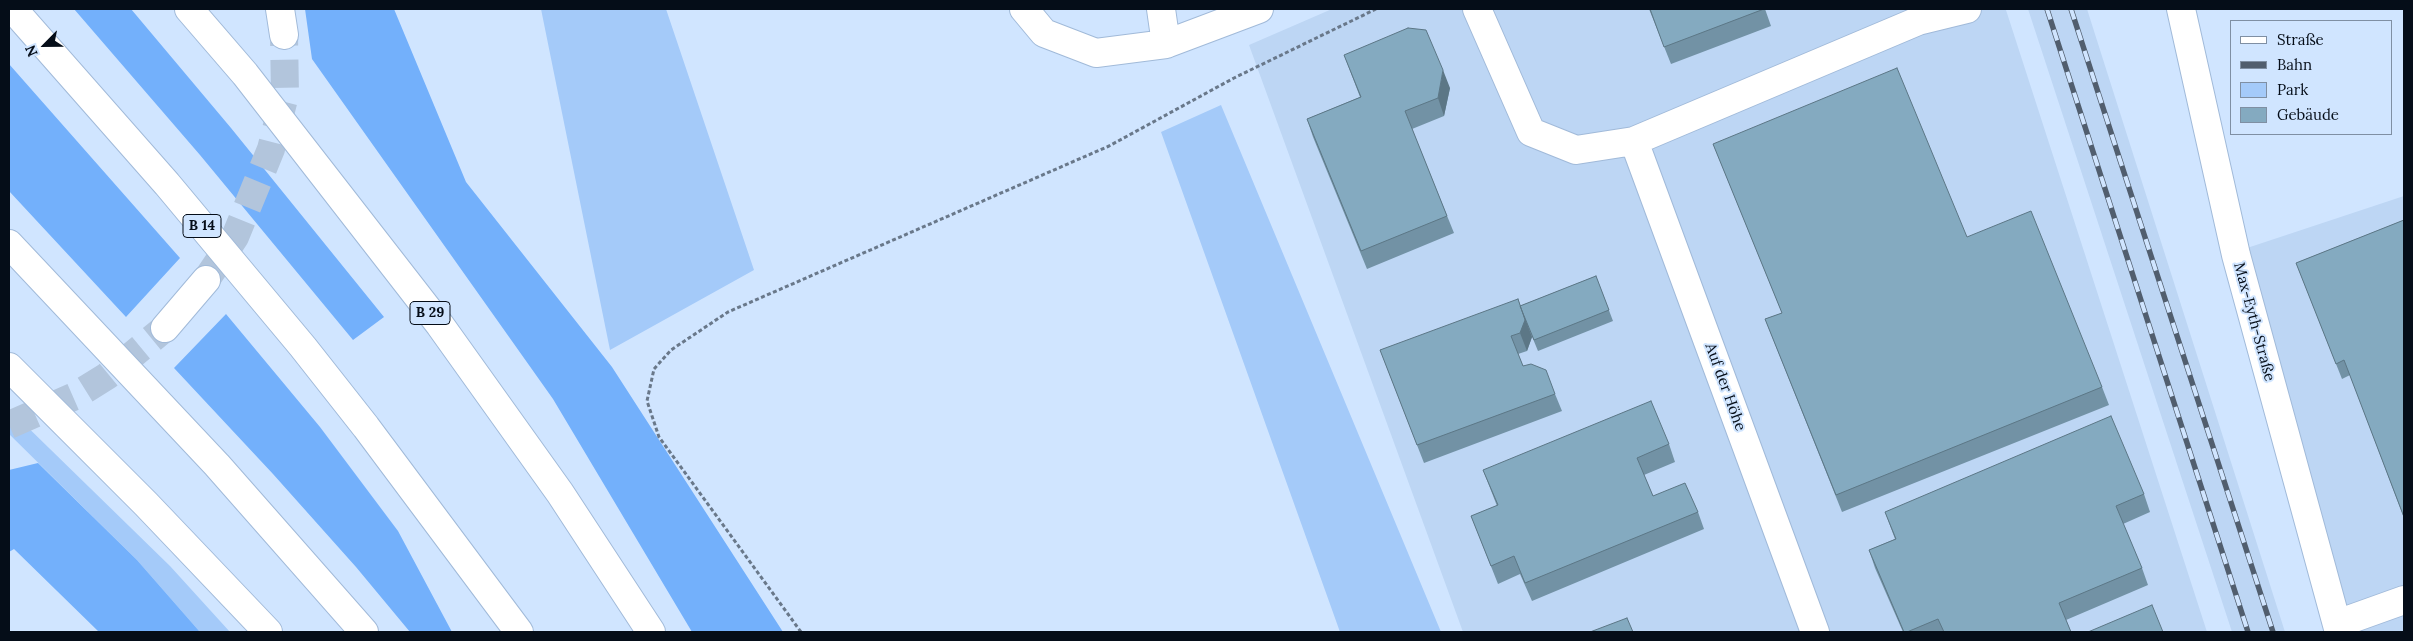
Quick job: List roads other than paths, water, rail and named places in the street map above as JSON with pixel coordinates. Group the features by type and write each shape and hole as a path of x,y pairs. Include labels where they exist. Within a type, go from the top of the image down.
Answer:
{"main road":[{"name":"B 14","path":"13,9 167,184 303,347 366,427 519,632"},
{"name":"B 29","path":"189,9 245,74 446,333 560,493 651,632"},
{"path":"1024,9 1044,33 1096,53 1166,44 1260,9"},
{"path":"1161,9 1166,44"},
{"path":"1477,9 1531,132 1576,150 1634,142 1918,21 1967,9"},
{"name":"Max-Eyth-Straße","path":"2181,9 2236,255 2338,628"},
{"name":"Auf der Höhe","path":"1634,142 1815,632"},
{"path":"9,244 217,465 364,632"},
{"path":"165,328 206,280"},
{"path":"9,367 146,504 268,632"},
{"path":"2338,628 2404,600"}],"tunnel":[{"path":"206,280 235,237 271,149 285,95 284,35"},
{"path":"9,425 75,396 107,376 165,328"}],"railway":[{"path":"2047,9 2248,632"},
{"path":"2071,9 2273,632"}]}
